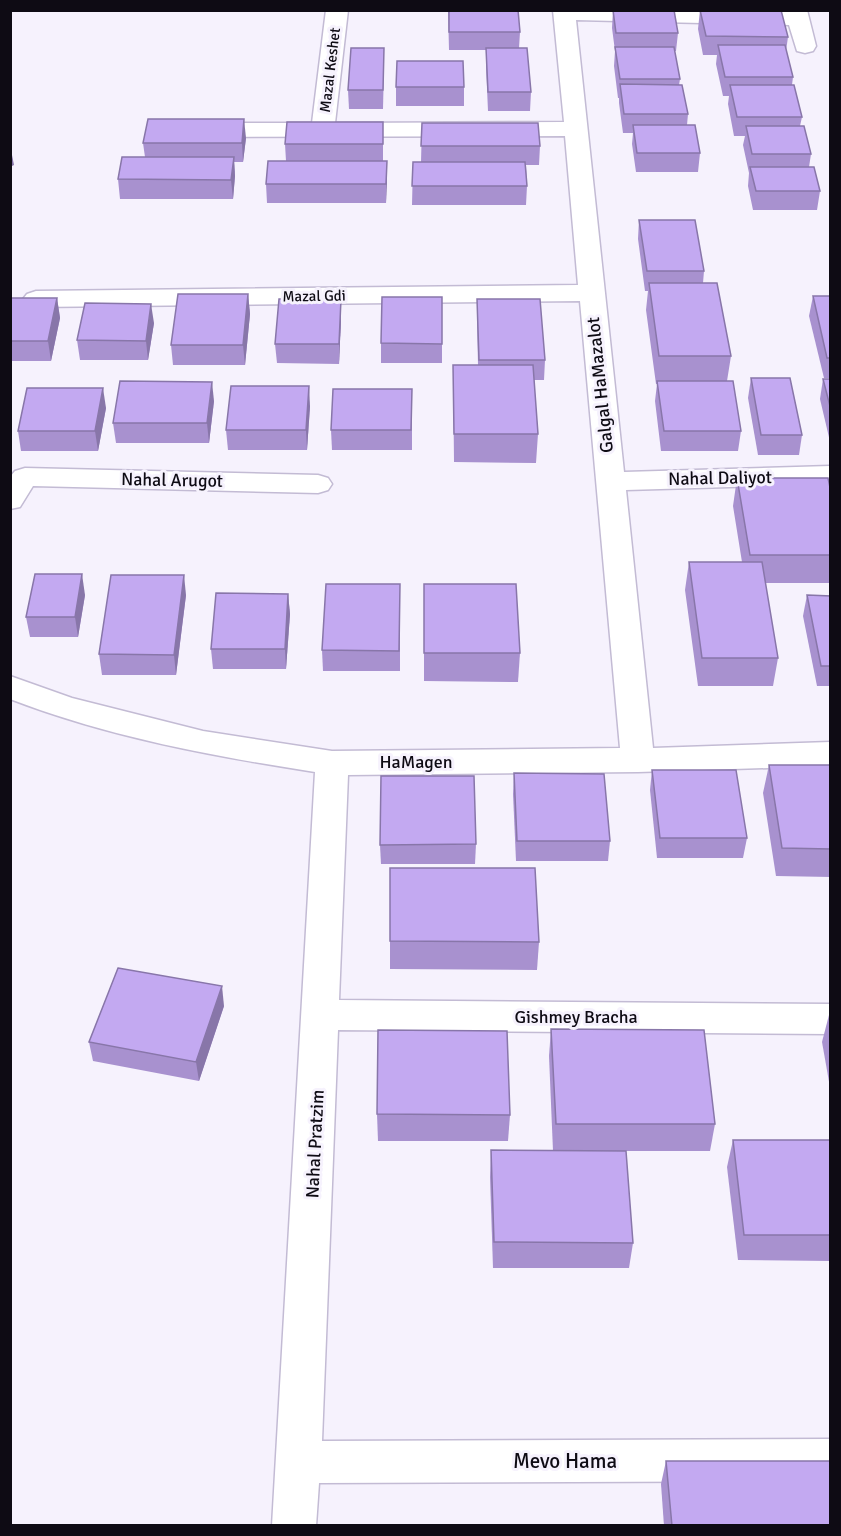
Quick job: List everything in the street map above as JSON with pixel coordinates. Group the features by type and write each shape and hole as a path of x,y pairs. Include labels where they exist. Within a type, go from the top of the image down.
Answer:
{"street":[{"name":"Mazal Keshet","path":"323,130 338,10"},
{"path":"564,12 797,15 805,46"},
{"name":"Galgal HaMazalot","path":"564,12 638,760"},
{"name":"Mazal Keshet","path":"202,130 576,129"},
{"name":"Mazal Gdi","path":"36,299 591,293"},
{"name":"Nahal Daliyot","path":"609,481 831,475"},
{"name":"Nahal Arugot","path":"15,484 318,484"},
{"name":"HaMagen","path":"10,687 65,708 203,743 332,763 638,760 831,754"},
{"name":"Nahal Pratzim","path":"294,1526 322,1015 332,763"},
{"name":"Gishmey Bracha","path":"322,1015 831,1019"},
{"name":"Mevo Hama","path":"299,1462 831,1460"}],"building":[{"path":"449,10 518,10 520,32 449,32"},
{"path":"613,10 674,10 678,33 616,33"},
{"path":"700,10 781,10 788,37 706,36"},
{"path":"718,45 785,45 793,77 725,77"},
{"path":"615,47 674,47 680,79 620,79"},
{"path":"351,48 384,48 383,90 348,90"},
{"path":"486,48 527,48 531,92 488,92"},
{"path":"397,61 463,61 464,87 396,87"},
{"path":"620,84 682,85 688,114 624,114"},
{"path":"730,85 794,85 802,117 737,117"},
{"path":"148,119 244,119 242,143 143,143"},
{"path":"287,122 383,122 383,144 285,144"},
{"path":"422,123 538,123 540,146 421,146"},
{"path":"633,125 695,125 700,153 637,153"},
{"path":"746,126 804,126 811,154 752,154"},
{"path":"122,157 234,157 231,180 118,179"},
{"path":"268,161 387,161 386,184 266,184"},
{"path":"413,162 525,162 527,186 412,186"},
{"path":"750,167 814,167 820,191 756,191"},
{"path":"639,220 695,220 704,271 647,271"},
{"path":"649,283 717,283 731,356 659,356"},
{"path":"178,294 248,294 243,345 171,345"},
{"path":"813,296 831,296 831,358 827,358"},
{"path":"382,297 442,297 442,344 381,343"},
{"path":"10,298 57,298 48,341 10,341"},
{"path":"279,299 341,299 339,344 275,344"},
{"path":"477,299 540,299 545,360 479,360"},
{"path":"85,303 151,304 146,341 77,340"},
{"path":"453,365 533,365 538,434 454,434"},
{"path":"751,378 790,378 802,435 761,435"},
{"path":"823,379 831,379 831,410"},
{"path":"120,381 212,382 207,423 113,423"},
{"path":"657,381 733,381 741,431 664,431"},
{"path":"231,386 309,386 306,430 226,430"},
{"path":"27,388 103,388 95,431 18,431"},
{"path":"333,389 412,389 411,430 331,430"},
{"path":"737,478 828,478 831,492 831,555 750,555"},
{"path":"689,562 762,562 778,658 702,658"},
{"path":"35,574 82,574 75,617 26,617"},
{"path":"111,575 184,575 174,655 99,654"},
{"path":"326,584 400,584 399,651 322,650"},
{"path":"424,584 516,584 520,653 424,653"},
{"path":"216,593 288,594 285,649 211,649"},
{"path":"807,595 831,596 831,666 821,666"},
{"path":"769,765 831,765 831,849 782,848"},
{"path":"652,770 736,770 747,838 660,838"},
{"path":"514,773 604,774 610,841 517,841"},
{"path":"381,776 474,776 476,844 380,845"},
{"path":"390,868 535,868 539,942 390,941"},
{"path":"118,968 222,986 196,1062 89,1042"},
{"path":"551,1029 704,1030 715,1124 556,1124"},
{"path":"378,1030 507,1031 510,1115 377,1114"},
{"path":"733,1140 831,1140 831,1235 744,1235"},
{"path":"491,1150 626,1151 633,1243 494,1242"},
{"path":"666,1461 831,1461 831,1526 672,1526"}]}
